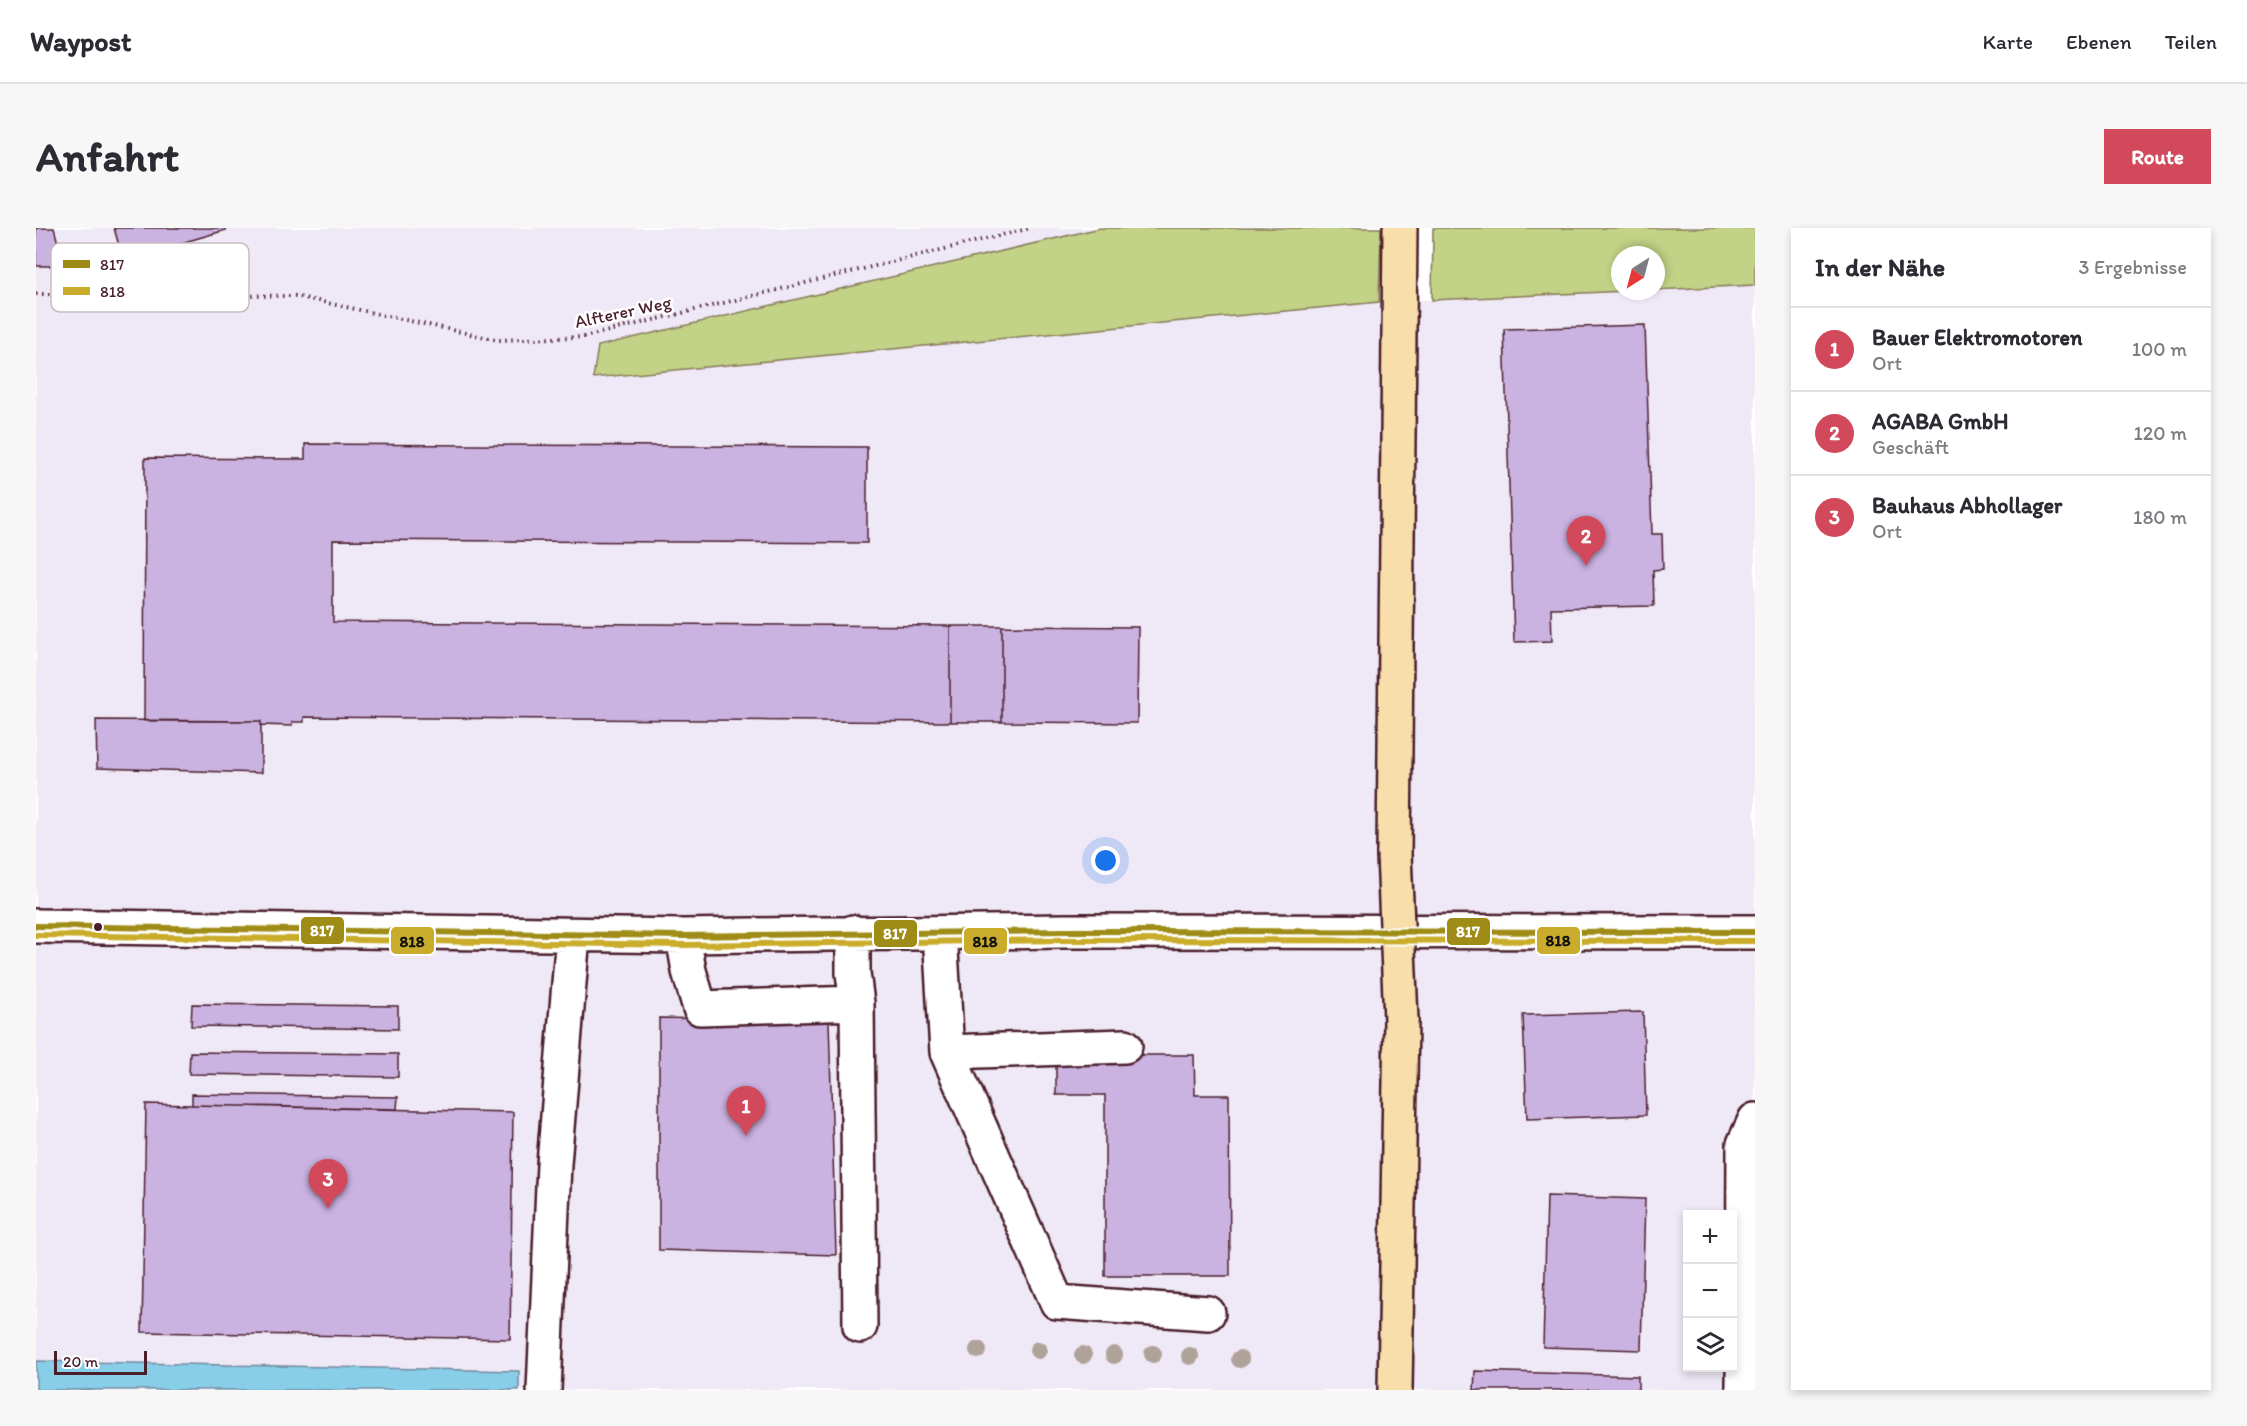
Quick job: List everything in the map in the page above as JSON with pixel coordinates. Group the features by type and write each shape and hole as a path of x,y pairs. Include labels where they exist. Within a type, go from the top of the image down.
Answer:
{"main road":[{"path":"1395,1390 1401,1020 1394,854 1400,228"}],"street":[{"path":"36,926 682,936 1066,931 1755,932"},
{"path":"854,932 860,1326"},
{"path":"940,933 947,1052 1057,1302 1208,1313"},
{"path":"544,1390 554,1164 573,935"},
{"path":"682,936 700,1008 856,1003"},
{"path":"947,1052 1125,1046"},
{"path":"1743,1390 1744,1144 1755,1120"}],"path":[{"name":"Alfterer Weg","path":"249,296 295,296 498,340 584,336 1031,228"},
{"name":"Alfterer Weg","path":"36,294 51,294"}],"shaded area":[{"path":"36,228 1381,228 1380,302 1611,290 1611,300 1665,300 1665,288 1755,283 1755,1390 36,1390"}],"green space":[{"path":"1100,228 1381,228 1379,302 593,378 598,346"},
{"path":"1433,228 1755,228 1755,285 1665,290 1665,246 1611,246 1611,292 1432,300"}],"water":[{"path":"36,1361 519,1371 519,1390 36,1390"}],"building":[{"path":"36,228 54,228 58,243 51,243 51,266 36,266"},
{"path":"114,228 225,228 226,230 181,243 118,243"},
{"path":"1645,325 1652,534 1662,534 1663,569 1653,570 1654,606 1551,608 1552,641 1514,642 1504,329"},
{"path":"305,444 867,447 867,543 333,540 333,622 950,626 950,722 304,717 304,722 292,722 292,726 261,725 261,721 144,721 145,458 305,459"},
{"path":"950,626 1002,626 1002,722 950,722"},
{"path":"1002,626 1138,627 1137,723 1002,722"},
{"path":"96,720 261,721 261,773 97,768"},
{"path":"192,1004 398,1006 398,1029 191,1026"},
{"path":"1643,1012 1646,1115 1527,1119 1523,1015"},
{"path":"659,1018 829,1021 836,1255 659,1250"},
{"path":"190,1052 398,1054 398,1077 189,1074"},
{"path":"1056,1055 1194,1055 1195,1095 1229,1095 1230,1276 1105,1276 1105,1095 1056,1095"},
{"path":"192,1094 398,1097 397,1109 192,1105"},
{"path":"146,1104 513,1112 510,1339 142,1332"},
{"path":"1547,1196 1645,1199 1641,1350 1543,1347"},
{"path":"1475,1371 1638,1376 1638,1390 1474,1390"}],"transit line":[{"name":"817","path":"36,926 683,936 1066,931 1755,932"},
{"name":"818","path":"36,935 683,945 1066,940 1755,941"}],"place":[{"name":"AGABA GmbH","path":"1586,566"},
{"name":"Bauer Elektromotoren","path":"746,1136"},
{"name":"Bauhaus Abhollager","path":"328,1209"}]}
